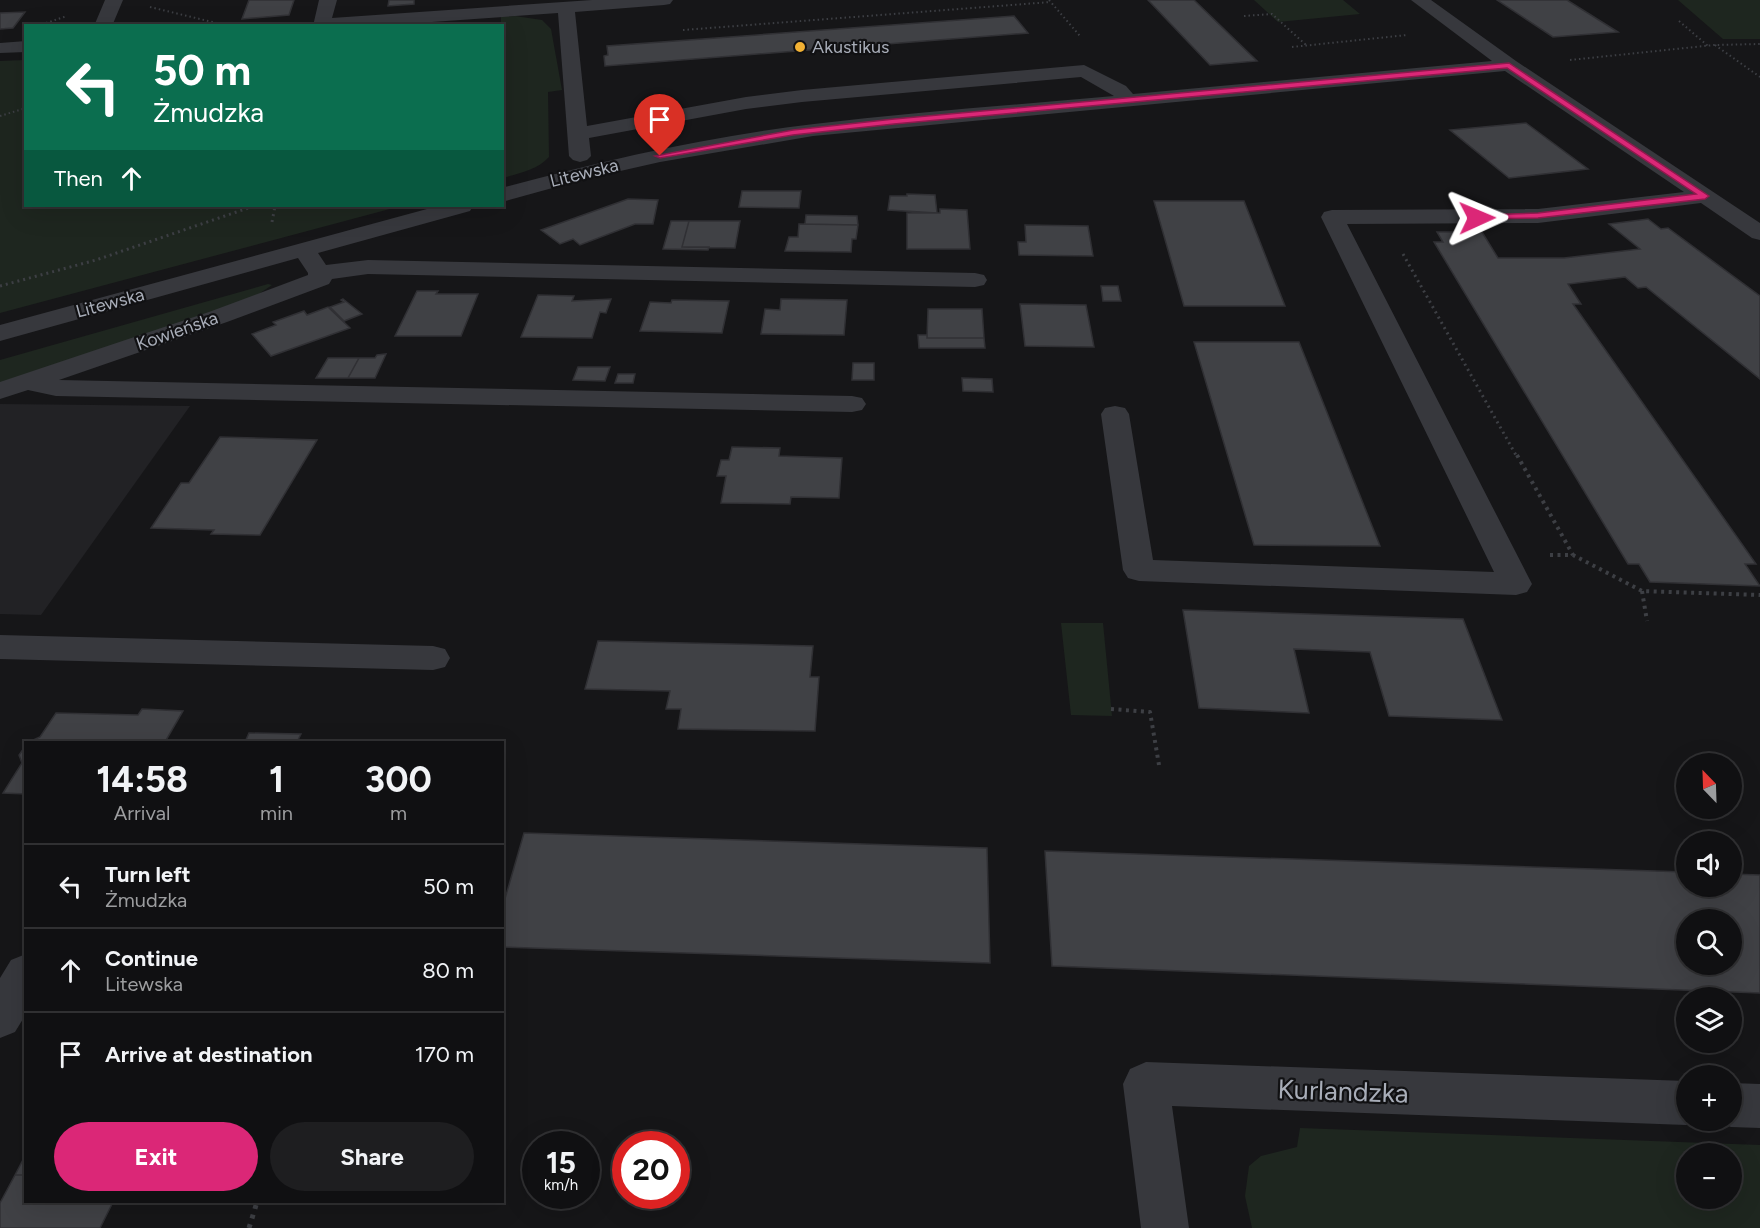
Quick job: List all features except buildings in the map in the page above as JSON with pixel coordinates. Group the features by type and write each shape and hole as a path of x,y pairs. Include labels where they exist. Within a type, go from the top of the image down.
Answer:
{"street":[{"path":"315,24 328,0"},
{"path":"315,24 664,0"},
{"path":"1420,0 1509,66 1760,233"},
{"path":"104,24 114,1"},
{"path":"567,7 582,173"},
{"path":"0,48 24,46"},
{"name":"Litewska","path":"504,194 582,173 690,150 813,130 1509,66"},
{"path":"577,134 746,103 801,96 1084,71 1119,90 1127,100"},
{"path":"1114,414 1139,570 1516,584 1332,217 1538,216 1705,196"},
{"name":"Litewska","path":"0,333 458,207"},
{"path":"304,249 320,273 368,267 975,280"},
{"name":"Kowieńska","path":"0,391 311,283 320,279 320,273"},
{"path":"27,382 56,388 852,404"},
{"path":"0,647 433,658"},
{"path":"0,1018 24,976"},
{"name":"Kurlandzka","path":"1165,1228 1146,1084 1676,1103"},
{"path":"1742,1105 1760,1106"}],"path":[{"path":"114,1 220,24"},
{"path":"675,30 1051,2"},
{"path":"1244,16 1272,14 1307,45"},
{"path":"1679,21 1708,46"},
{"path":"1289,47 1411,34"},
{"path":"1509,66 1714,45 1760,44"},
{"path":"1714,45 1760,77"},
{"path":"0,116 24,109"},
{"path":"0,286 66,271 134,250 251,207"},
{"path":"1382,217 1574,555"},
{"path":"1502,555 1574,555 1642,591 1760,595"},
{"path":"1642,591 1647,621"},
{"path":"1111,709 1150,712 1159,765"},
{"path":"249,1228 257,1203"}],"shaded area":[{"path":"1254,0 1343,0 1360,14 1278,22"},
{"path":"1678,0 1760,0 1760,39 1723,39"},
{"path":"515,16 542,20 551,29 562,90 548,92 549,157 534,168 504,178 504,24 501,24 501,17"},
{"path":"24,60 24,207 397,207 0,313 0,61"},
{"path":"268,284 272,285 250,300 0,384 0,360"},
{"path":"0,404 190,406 41,615 0,614"},
{"path":"1061,623 1103,623 1112,716 1071,715"},
{"path":"1300,1128 1706,1143 1676,1143 1676,1209 1742,1209 1742,1144 1760,1145 1760,1228 1252,1228 1245,1196 1249,1166 1261,1156 1297,1147"}],"place":[{"name":"Akustikus","path":"800,47"}],"route":[{"path":"660,156 731,142 894,121 1509,66 1705,196 1538,216 1477,218"}]}
